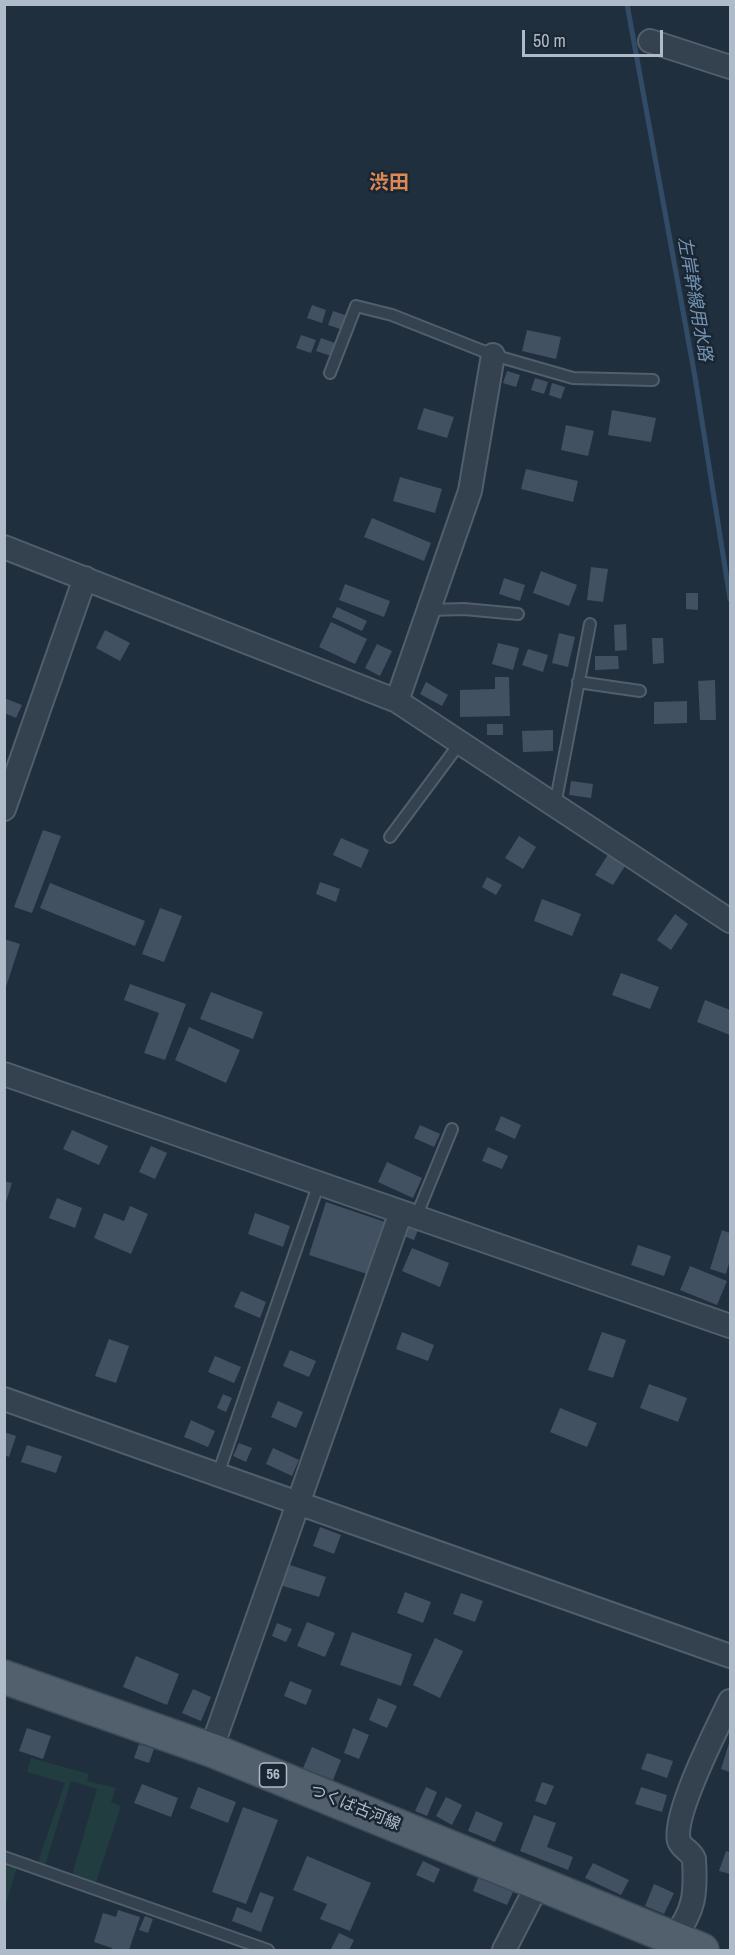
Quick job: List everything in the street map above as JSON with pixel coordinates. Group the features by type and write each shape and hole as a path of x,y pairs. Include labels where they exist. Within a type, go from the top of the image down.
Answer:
{"main road":[{"name":"つくば古河線","path":"4,1677 211,1750 688,1944"}],"street":[{"path":"650,41 730,67"},
{"path":"397,701 470,491 493,356"},
{"path":"4,547 397,701 730,921"},
{"path":"4,809 85,578"},
{"path":"4,1074 730,1326"},
{"path":"211,1750 298,1503 305,1491 408,1214"},
{"path":"4,1399 730,1656"},
{"path":"688,1944 686,1922 693,1905 694,1859 679,1837 691,1786 730,1701"},
{"path":"504,1950 539,1882"}],"lane":[{"path":"330,373 356,306 392,315 493,356 573,378 653,380"},
{"path":"429,610 464,609 519,614"},
{"path":"555,806 590,624"},
{"path":"578,682 640,691"},
{"path":"390,837 460,743"},
{"path":"408,1214 452,1129"},
{"path":"218,1474 319,1183"},
{"path":"4,1857 268,1950"}],"green space":[{"path":"31,1758 89,1774 87,1781 116,1788 111,1802 121,1806 96,1882 72,1875 97,1789 71,1781 45,1865 38,1862 65,1783 27,1772"},
{"path":"4,1864 17,1868 5,1906"}],"building":[{"path":"312,305 326,310 322,323 307,318"},
{"path":"333,311 348,316 343,330 328,325"},
{"path":"527,330 561,337 556,359 522,351"},
{"path":"301,335 316,340 311,353 296,348"},
{"path":"321,338 335,343 331,356 316,351"},
{"path":"507,371 520,375 516,387 503,383"},
{"path":"535,378 548,382 544,394 531,390"},
{"path":"552,383 565,387 561,399 549,395"},
{"path":"424,408 454,417 447,438 417,429"},
{"path":"612,410 656,418 651,442 608,435"},
{"path":"566,425 594,431 588,456 561,450"},
{"path":"526,469 578,481 573,502 521,489"},
{"path":"400,477 442,489 435,513 393,501"},
{"path":"372,518 431,543 424,561 364,537"},
{"path":"591,567 608,569 603,602 587,600"},
{"path":"541,571 577,585 569,606 533,593"},
{"path":"504,578 525,585 520,601 499,594"},
{"path":"345,584 390,601 384,617 339,600"},
{"path":"686,593 698,593 698,610 686,609"},
{"path":"337,607 367,621 362,631 332,617"},
{"path":"331,622 367,639 355,664 319,647"},
{"path":"626,624 627,650 615,651 614,625"},
{"path":"105,630 130,643 120,661 96,648"},
{"path":"559,633 575,637 568,667 552,663"},
{"path":"652,638 663,638 664,663 653,664"},
{"path":"498,643 519,648 513,670 492,664"},
{"path":"377,644 392,651 380,676 365,668"},
{"path":"528,649 548,655 543,672 522,665"},
{"path":"595,656 618,656 619,669 595,670"},
{"path":"495,677 509,677 510,716 460,717 460,690 495,689"},
{"path":"715,680 716,720 700,720 698,681"},
{"path":"426,682 448,695 442,706 420,694"},
{"path":"4,698 22,705 16,718 4,713"},
{"path":"687,701 687,723 654,724 654,702"},
{"path":"487,724 503,724 503,735 487,735"},
{"path":"553,730 553,751 523,752 522,731"},
{"path":"571,781 593,784 591,798 569,795"},
{"path":"43,830 61,836 32,913 14,907"},
{"path":"519,836 536,847 523,869 505,858"},
{"path":"341,838 369,850 361,868 333,855"},
{"path":"609,853 627,863 613,885 595,875"},
{"path":"487,877 502,885 496,895 482,887"},
{"path":"320,882 340,889 336,902 316,894"},
{"path":"50,883 145,921 135,946 40,908"},
{"path":"542,899 581,914 572,936 534,921"},
{"path":"160,908 182,916 164,962 142,954"},
{"path":"675,914 688,924 671,950 657,940"},
{"path":"4,939 20,944 5,990 4,990"},
{"path":"621,973 659,987 650,1009 612,995"},
{"path":"130,984 186,1004 165,1060 144,1053 159,1013 124,1000"},
{"path":"211,992 263,1012 253,1039 200,1019"},
{"path":"705,1000 730,1010 730,1035 697,1022"},
{"path":"189,1027 240,1050 226,1083 175,1060"},
{"path":"501,1116 521,1125 515,1139 495,1130"},
{"path":"420,1125 440,1134 434,1147 414,1138"},
{"path":"72,1130 108,1146 99,1165 63,1149"},
{"path":"151,1146 167,1153 155,1179 139,1172"},
{"path":"488,1147 508,1156 502,1169 482,1161"},
{"path":"387,1162 422,1178 413,1198 378,1182"},
{"path":"4,1181 12,1183 5,1205 4,1205"},
{"path":"57,1198 82,1208 75,1228 49,1218"},
{"path":"326,1202 385,1222 367,1274 309,1255"},
{"path":"130,1206 148,1214 131,1254 94,1238 104,1213 124,1221"},
{"path":"255,1213 290,1226 283,1247 248,1234"},
{"path":"405,1225 418,1230 414,1240 401,1235"},
{"path":"722,1230 730,1233 730,1259 726,1274 710,1269"},
{"path":"638,1245 671,1256 664,1276 631,1265"},
{"path":"412,1248 449,1263 440,1287 402,1271"},
{"path":"690,1266 727,1281 717,1305 680,1290"},
{"path":"241,1291 266,1302 260,1318 234,1307"},
{"path":"402,1332 434,1345 428,1361 396,1349"},
{"path":"602,1332 626,1340 613,1378 588,1370"},
{"path":"109,1339 129,1346 116,1383 95,1376"},
{"path":"290,1350 316,1361 309,1377 283,1366"},
{"path":"215,1356 241,1367 234,1383 208,1372"},
{"path":"649,1384 687,1398 678,1422 640,1408"},
{"path":"223,1394 232,1398 226,1412 217,1408"},
{"path":"278,1401 303,1412 296,1428 271,1417"},
{"path":"560,1408 597,1423 587,1447 550,1432"},
{"path":"191,1420 215,1431 208,1447 184,1437"},
{"path":"4,1432 16,1436 9,1457 4,1455"},
{"path":"239,1443 252,1448 246,1462 233,1456"},
{"path":"27,1445 62,1456 56,1473 21,1462"},
{"path":"273,1448 299,1460 292,1476 266,1464"},
{"path":"320,1527 341,1535 334,1554 313,1546"},
{"path":"287,1564 326,1577 319,1597 280,1585"},
{"path":"405,1592 431,1602 423,1623 397,1613"},
{"path":"461,1593 483,1601 475,1622 453,1614"},
{"path":"307,1622 335,1633 325,1657 297,1646"},
{"path":"277,1623 292,1629 286,1642 272,1636"},
{"path":"352,1632 412,1654 401,1686 340,1665"},
{"path":"435,1638 463,1651 440,1698 413,1685"},
{"path":"136,1656 179,1674 167,1705 123,1687"},
{"path":"290,1681 312,1690 306,1705 284,1696"},
{"path":"193,1689 211,1697 201,1721 182,1713"},
{"path":"378,1698 397,1706 387,1728 369,1720"},
{"path":"27,1728 51,1736 43,1759 19,1751"},
{"path":"353,1728 369,1735 359,1759 344,1753"},
{"path":"730,1740 730,1772 721,1769"},
{"path":"139,1744 154,1749 149,1763 134,1758"},
{"path":"312,1747 341,1760 333,1780 303,1768"},
{"path":"647,1753 673,1761 667,1778 641,1769"},
{"path":"542,1782 554,1786 546,1805 535,1801"},
{"path":"142,1784 178,1798 171,1817 134,1803"},
{"path":"198,1787 236,1802 228,1823 190,1808"},
{"path":"426,1787 437,1792 427,1816 415,1811"},
{"path":"641,1787 667,1795 662,1812 635,1804"},
{"path":"446,1797 462,1805 452,1825 436,1816"},
{"path":"243,1807 278,1820 246,1904 212,1892"},
{"path":"476,1811 503,1823 495,1842 468,1831"},
{"path":"534,1815 556,1823 547,1847 573,1857 568,1870 520,1851"},
{"path":"726,1851 730,1852 730,1874 719,1871"},
{"path":"307,1856 371,1883 350,1931 320,1919 327,1904 293,1890"},
{"path":"423,1861 440,1869 434,1883 416,1875"},
{"path":"593,1863 629,1880 621,1895 585,1878"},
{"path":"478,1878 513,1892 507,1905 473,1891"},
{"path":"654,1884 674,1893 664,1914 645,1906"},
{"path":"260,1892 274,1897 261,1932 232,1921 237,1907 252,1913"},
{"path":"118,1910 140,1917 129,1950 112,1950 112,1948 94,1942 103,1913 116,1917"},
{"path":"145,1916 153,1919 148,1933 139,1930"},
{"path":"339,1933 354,1940 349,1950 331,1949"}],"waterway":[{"name":"左岸幹線用水路","path":"627,4 695,377 730,599"}],"district":[{"name":"渋田","path":"389,184"}]}
